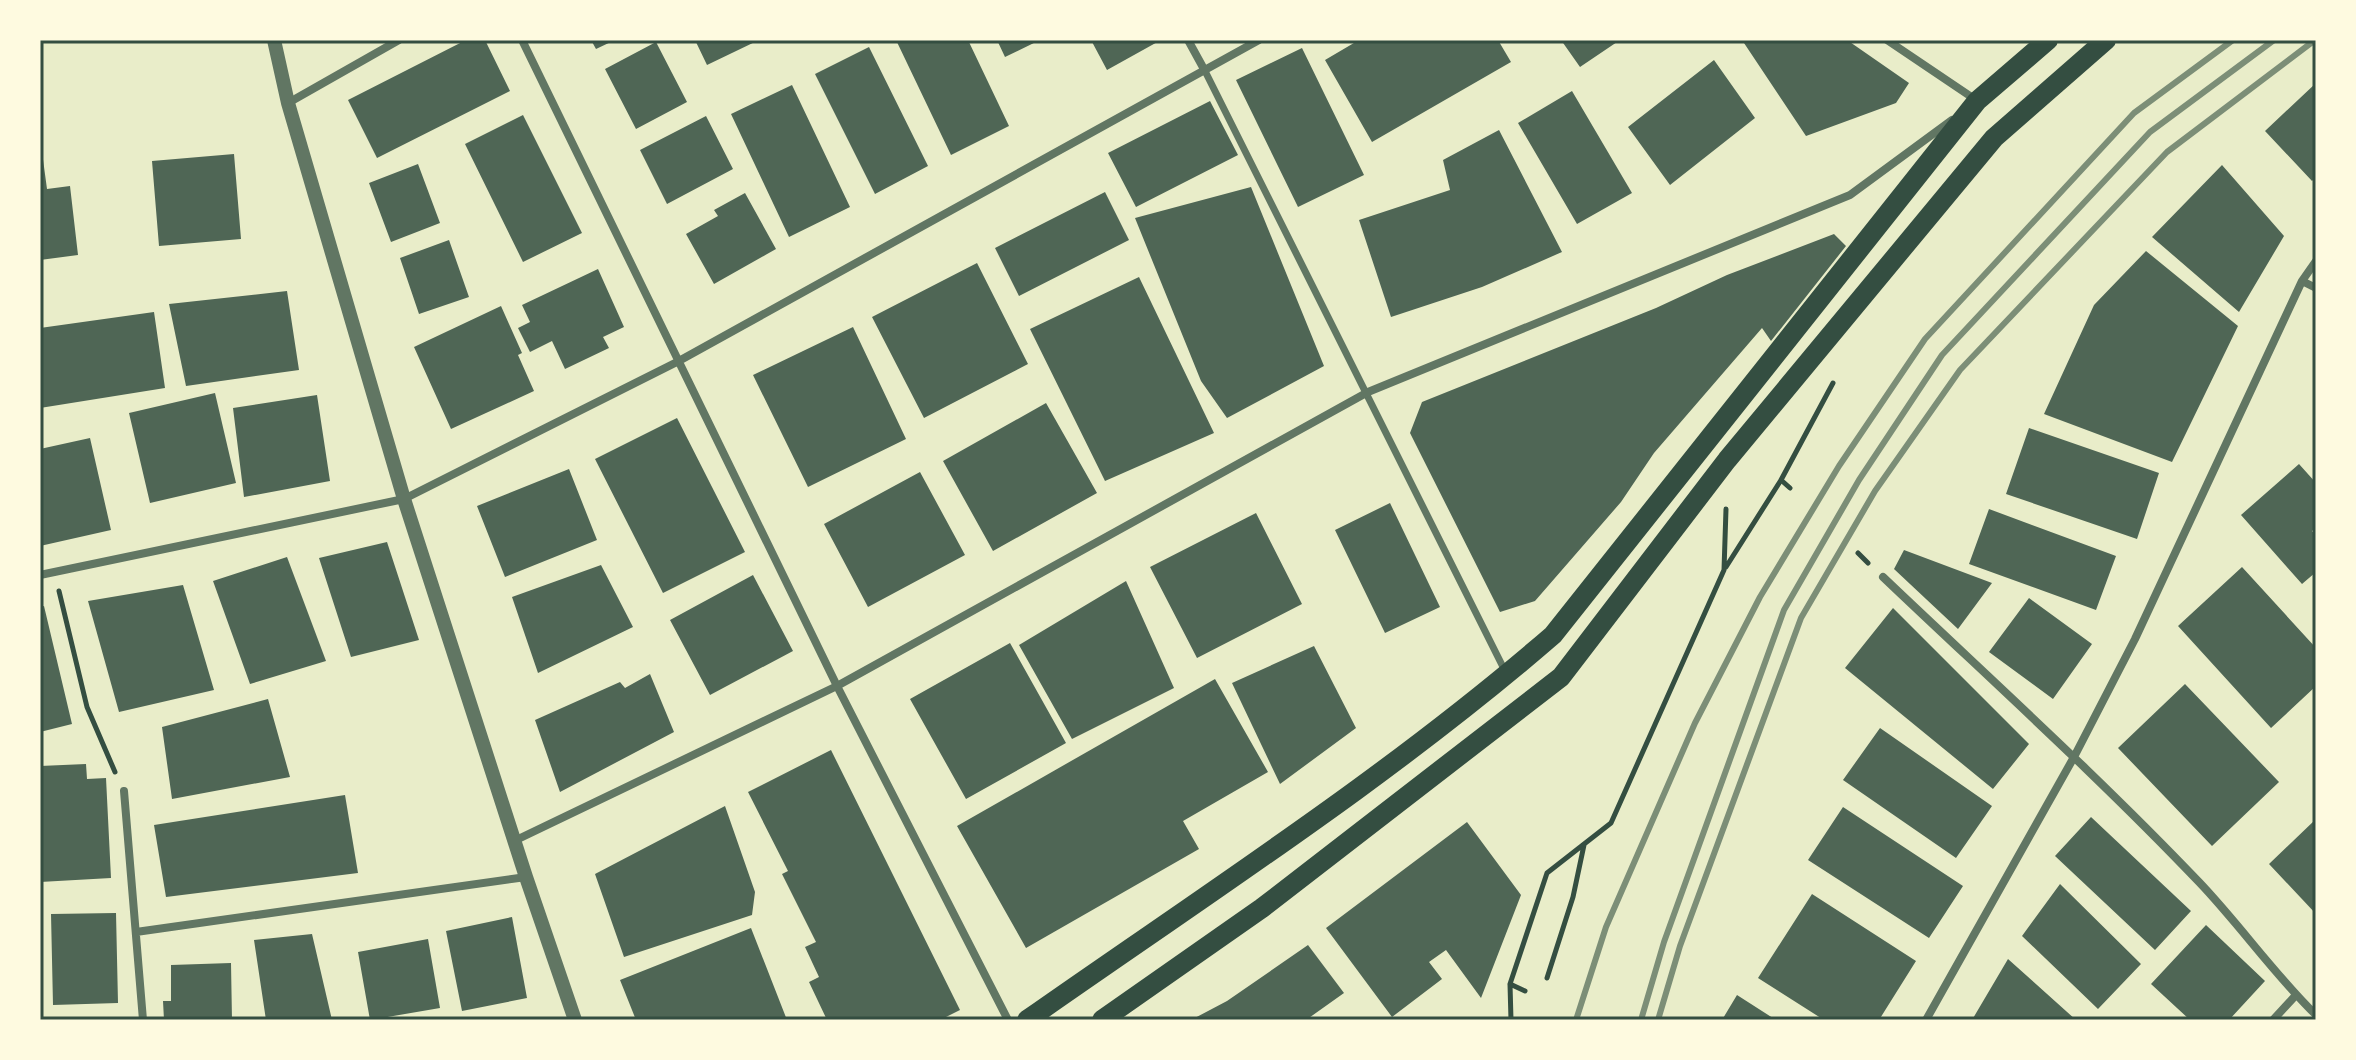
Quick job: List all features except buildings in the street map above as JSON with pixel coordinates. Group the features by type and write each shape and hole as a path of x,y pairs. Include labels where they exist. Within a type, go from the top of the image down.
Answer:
{"main road":[{"path":"1027,1020 1392,764 1507,675 1553,635 1977,101 2048,40"},
{"path":"1102,1020 1262,908 1561,677 1727,460 1994,138 2106,40"}],"street":[{"path":"274,40 288,103 404,499 575,1020"},
{"path":"288,103 399,40"},
{"path":"522,40 837,686 1008,1020"},
{"path":"1188,40 1368,392 1507,675"},
{"path":"40,575 404,499 677,362 1259,40"},
{"path":"514,841 837,686 1368,392 1850,195 1977,101 1887,40"},
{"path":"1926,1020 2074,757 2135,639 2302,281 2316,261"},
{"path":"2302,281 2316,288"},
{"path":"1883,577 2074,757 2201,884 2316,1015"},
{"path":"124,791 143,1020"},
{"path":"136,932 526,877"},
{"path":"2273,1020 2296,995"}],"path":[{"path":"1511,1020 1510,984 1547,873 1611,823 1724,570 1781,480 1833,383"},
{"path":"1724,570 1727,460"},
{"path":"1781,480 1790,488"},
{"path":"55,572 87,707 124,791"},
{"path":"1547,978 1573,897 1584,844"},
{"path":"1510,984 1525,991"}],"railway":[{"path":"1576,1020 1606,927 1695,723 1760,597 1839,466 1925,339 2134,113 2233,40"},
{"path":"1641,1020 1664,942 1784,610 1859,480 1942,355 2150,132 2274,40"},
{"path":"1658,1020 1680,946 1801,618 1875,491 1960,370 2167,152 2315,40"}]}
